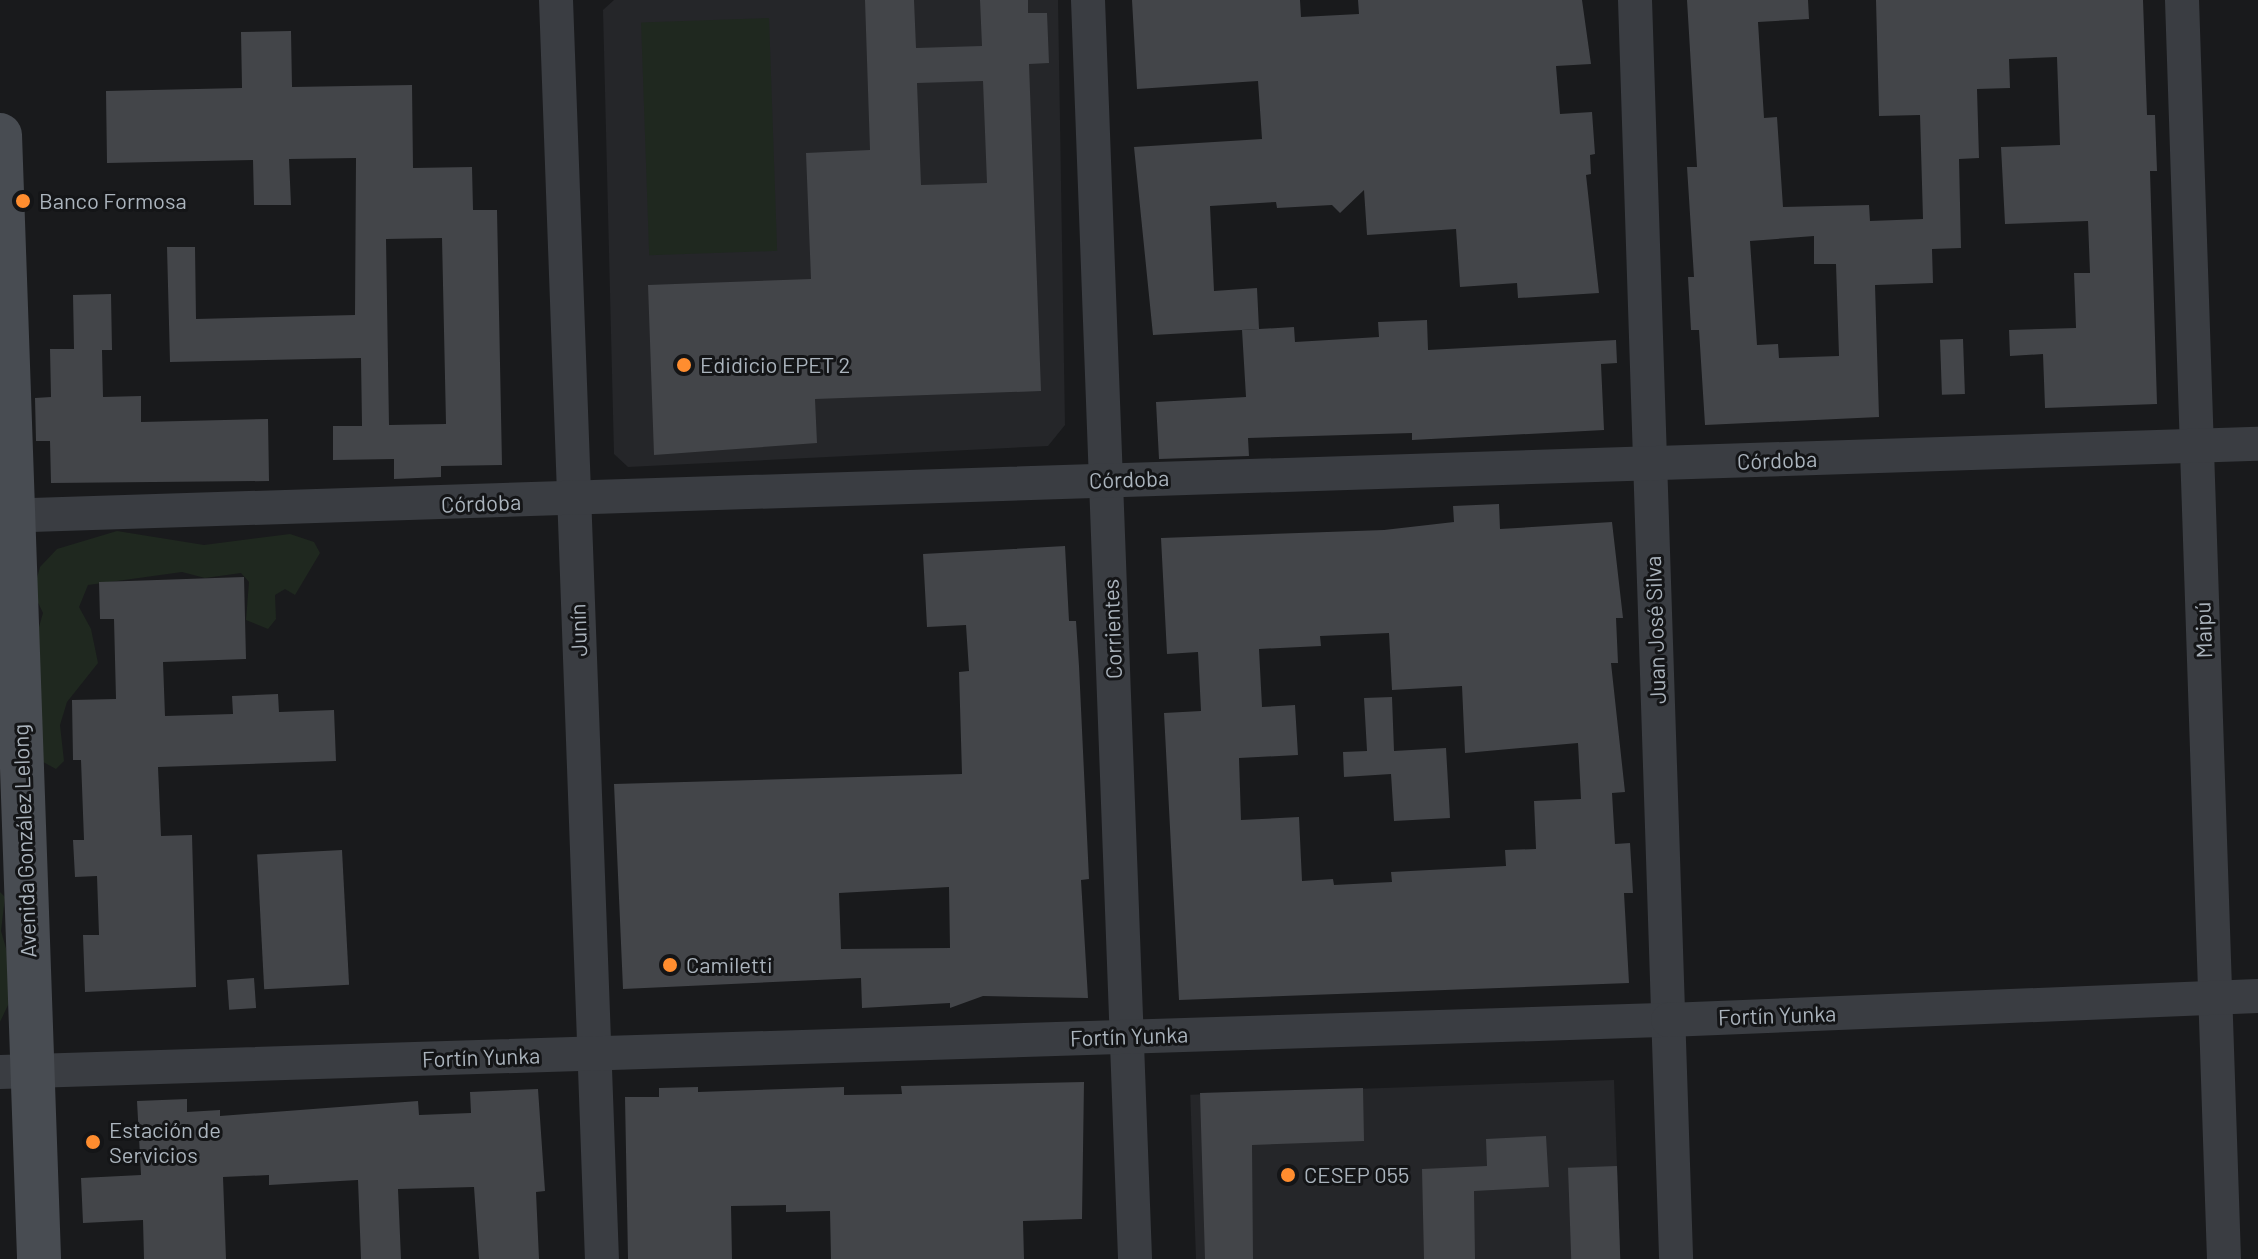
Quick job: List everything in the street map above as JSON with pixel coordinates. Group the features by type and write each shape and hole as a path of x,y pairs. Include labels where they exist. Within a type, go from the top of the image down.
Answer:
{"main road":[{"name":"Avenida González Lelong","path":"0,135 16,1072 39,1259"}],"street":[{"name":"Junín","path":"556,0 602,1259"},
{"name":"Corrientes","path":"1088,0 1135,1259"},
{"name":"Juan José Silva","path":"1635,0 1676,1259"},
{"name":"Maipú","path":"2182,0 2224,1259"},
{"name":"Córdoba","path":"7,516 2258,444"},
{"name":"Fortín Yunka","path":"16,1072 1668,1020 2258,996"}],"shaded area":[{"path":"614,0 1058,0 1065,425 1048,446 628,467 614,454 603,10"},
{"path":"769,18 777,251 649,255 641,22"},
{"path":"117,531 204,545 290,534 314,542 320,553 295,595 285,589 275,595 276,619 268,629 246,620 249,582 241,573 205,578 182,572 88,585 79,607 91,629 98,663 67,702 60,725 64,761 56,769 34,757 29,661 43,613 33,592 40,567 57,549"},
{"path":"0,892 5,897 1,931 17,986 0,1022"},
{"path":"1614,1080 1620,1259 1196,1259 1190,1095"}],"building":[{"path":"865,0 914,0 916,48 982,46 980,0 1028,0 1028,13 1047,13 1049,63 1029,64 1041,391 815,399 817,443 654,455 648,285 811,279 806,153 870,150","holes":["983,81 987,183 921,185 917,83"]},
{"path":"1132,0 1300,0 1301,17 1359,14 1358,0 1582,0 1591,64 1556,66 1560,114 1592,112 1595,154 1590,155 1591,174 1586,175 1599,293 1518,298 1517,283 1460,287 1456,229 1367,235 1364,190 1340,213 1332,205 1277,208 1276,202 1210,206 1214,291 1257,288 1259,329 1153,335 1134,147 1262,139 1258,81 1137,89"},
{"path":"1687,0 1808,0 1809,19 1758,22 1764,118 1777,117 1783,207 1869,205 1870,221 1923,219 1920,115 1879,116 1876,0 2143,0 2147,115 2155,115 2157,171 2150,171 2157,404 2045,408 2043,354 2010,356 2009,330 2076,328 2074,273 2090,273 2088,221 2005,224 2001,147 2060,145 2057,57 2009,59 2010,88 1977,89 1979,158 1959,159 1961,248 1932,249 1933,283 1875,285 1879,417 1705,425 1699,330 1691,330 1688,277 1694,277 1687,167 1697,167","holes":["1814,236 1814,264 1836,264 1839,356 1779,358 1778,344 1757,345 1750,241"]},
{"path":"291,31 292,87 412,85 413,168 472,167 473,210 497,210 502,465 441,466 441,477 394,479 394,459 333,460 333,426 362,426 361,358 170,362 167,247 195,247 196,319 355,315 356,158 289,159 291,205 254,205 253,160 107,163 106,91 242,88 241,32","holes":["442,238 446,424 389,425 386,239"]},
{"path":"111,294 112,350 102,350 103,397 141,396 141,422 268,419 269,481 51,483 50,441 36,441 35,398 51,397 50,349 74,349 73,295"},
{"path":"1427,320 1428,350 1616,340 1617,363 1601,364 1604,430 1412,440 1412,433 1248,438 1249,456 1159,459 1156,402 1246,397 1242,330 1294,327 1295,342 1379,337 1378,322"},
{"path":"1963,339 1965,394 1942,395 1940,340"},
{"path":"1499,504 1500,529 1612,522 1623,618 1616,618 1618,663 1611,663 1625,792 1612,793 1615,844 1630,843 1633,893 1624,893 1629,983 1179,1000 1164,713 1201,711 1198,652 1167,654 1161,538 1384,530 1454,522 1453,506","holes":["1389,633 1392,690 1462,686 1465,753 1578,743 1581,799 1534,801 1536,849 1505,850 1506,866 1391,872 1392,882 1334,885 1333,879 1302,881 1299,817 1241,820 1239,758 1298,755 1295,705 1262,707 1259,649 1321,646 1320,636"]},
{"path":"1065,546 1069,621 1076,621 1079,666 1089,879 1081,880 1088,998 983,996 950,1008 950,1003 862,1008 861,978 623,989 614,784 962,774 959,672 969,671 966,625 927,627 923,554","holes":["949,887 950,948 841,949 839,893"]},
{"path":"244,577 246,659 163,662 165,716 233,714 232,696 278,694 279,712 334,710 336,761 158,767 161,836 192,835 196,987 85,992 83,935 99,935 97,876 75,877 73,840 84,840 81,760 73,760 72,700 116,699 114,619 100,619 99,582"},
{"path":"1392,697 1394,751 1446,748 1450,818 1394,821 1391,774 1344,777 1343,752 1367,751 1364,698"},
{"path":"342,850 349,985 264,989 257,854"},
{"path":"254,978 256,1008 229,1010 227,980"},
{"path":"1084,1082 1082,1219 1023,1221 1024,1259 831,1259 830,1211 786,1212 786,1205 731,1206 732,1259 628,1259 625,1097 659,1097 659,1088 698,1087 698,1092 844,1087 844,1095 902,1094 901,1086"},
{"path":"1363,1088 1364,1141 1252,1145 1253,1259 1205,1259 1200,1093"},
{"path":"538,1089 545,1191 536,1192 539,1259 479,1259 474,1187 398,1189 401,1259 361,1259 358,1180 269,1185 269,1175 223,1177 226,1259 144,1259 143,1220 83,1223 81,1178 141,1175 137,1101 187,1099 187,1112 220,1110 220,1116 418,1101 419,1115 471,1113 470,1092"},
{"path":"1546,1136 1549,1187 1474,1191 1475,1259 1424,1259 1422,1169 1487,1166 1486,1139"},
{"path":"1617,1166 1620,1259 1571,1259 1568,1168"}],"place":[{"name":"Banco Formosa","path":"23,201"},
{"name":"Edidicio EPET 2","path":"684,365"},
{"name":"Camiletti","path":"670,965"},
{"name":"Estación de Servicios","path":"93,1142"},
{"name":"CESEP 055","path":"1288,1175"}]}
